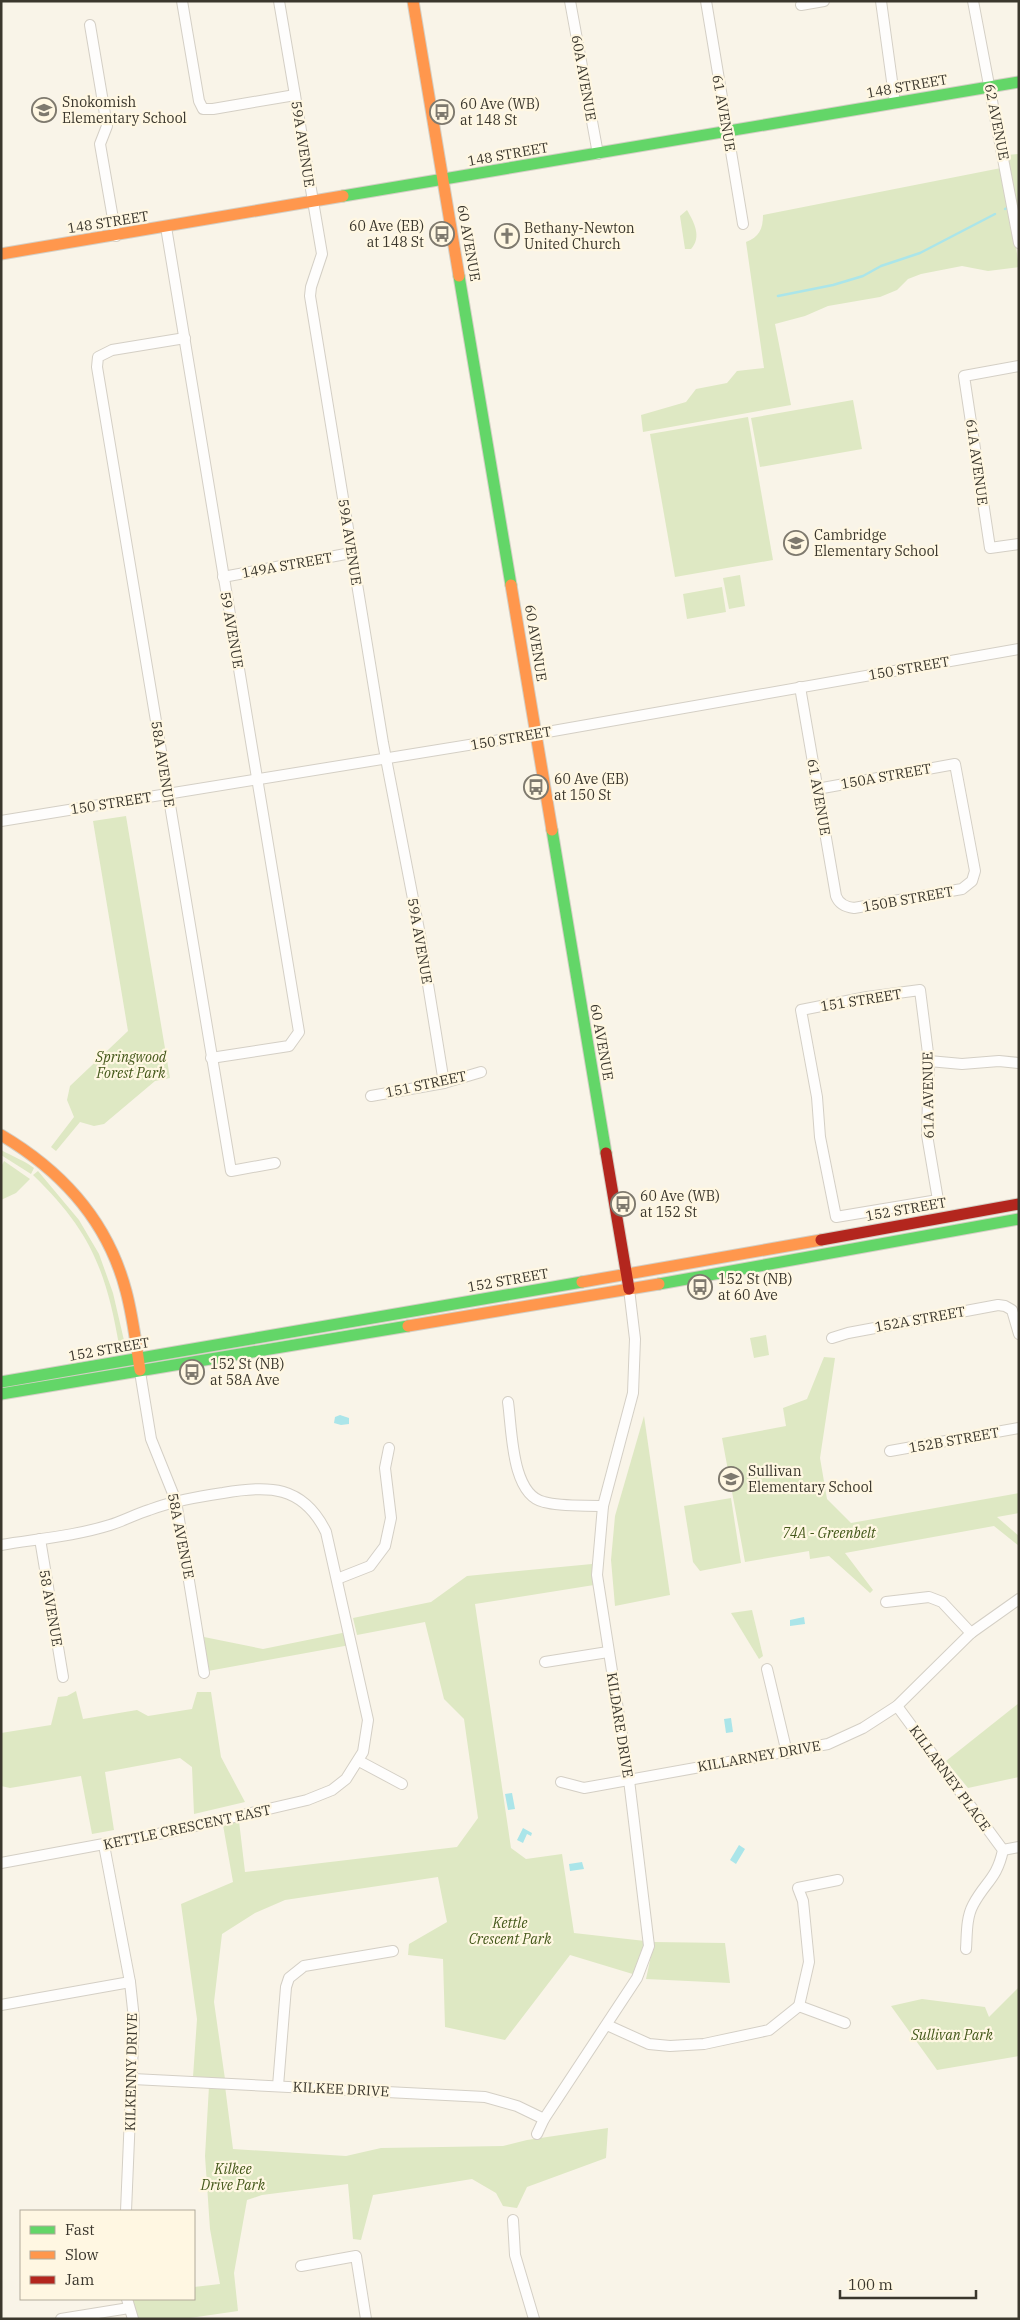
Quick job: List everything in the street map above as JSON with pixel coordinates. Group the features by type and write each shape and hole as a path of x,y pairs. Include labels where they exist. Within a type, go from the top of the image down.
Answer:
{"main road":[{"name":"60 AVENUE","path":"414,1 628,1289"},
{"name":"148 STREET","path":"1,254 1019,82"},
{"path":"1,1135 43,1162 76,1195 98,1225 113,1252 124,1282 140,1372"},
{"name":"152 STREET","path":"1,1382 626,1275 1019,1204"},
{"name":"152 STREET","path":"1,1394 628,1289 1019,1219"}],"street":[{"path":"182,1 198,101 203,109 295,96"},
{"name":"59A AVENUE","path":"280,1 322,254 311,287 310,296 351,553 386,758 420,935 444,1084"},
{"name":"60A AVENUE","path":"570,1 598,154"},
{"name":"61 AVENUE","path":"706,1 743,224"},
{"path":"801,5 824,1"},
{"path":"881,1 895,103"},
{"name":"62 AVENUE","path":"974,1 1019,243"},
{"path":"90,25 107,126 100,144 116,236"},
{"name":"59 AVENUE","path":"166,227 299,1032 289,1046 211,1058"},
{"name":"58A AVENUE","path":"185,338 112,350 98,357 97,367 231,1171 275,1163"},
{"name":"61A AVENUE","path":"1019,366 964,376 990,548 1019,544"},
{"name":"149A STREET","path":"223,577 351,553"},
{"name":"150 STREET","path":"1,820 536,734 1019,649"},
{"name":"61 AVENUE","path":"800,687 836,896 842,905"},
{"name":"150A STREET","path":"817,788 955,764 975,871 972,881"},
{"name":"150B STREET","path":"842,905 854,908 898,901 962,889 972,881"},
{"name":"61A AVENUE","path":"920,990 929,1061 927,1135 938,1200"},
{"name":"151 STREET","path":"920,990 867,997 801,1010 817,1098 820,1137 836,1216 887,1210 938,1200"},
{"path":"929,1061 962,1064 999,1061 1019,1063"},
{"name":"151 STREET","path":"372,1096 444,1084 481,1072"},
{"name":"KILDARE DRIVE","path":"537,2134 544,2120 637,1978 649,1946 629,1780 597,1575 603,1506 633,1393 635,1339 628,1289"},
{"name":"152A STREET","path":"832,1338 998,1305 1009,1307 1016,1320 1019,1334"},
{"name":"58A AVENUE","path":"140,1372 151,1438 176,1501 204,1673"},
{"path":"508,1402 515,1461 525,1490 543,1502 603,1506"},
{"name":"152B STREET","path":"890,1451 1019,1428"},
{"path":"338,1580 370,1566 385,1546 392,1518 385,1468 389,1448"},
{"path":"1,1545 111,1525 176,1501 257,1488 278,1490 289,1494 308,1506 326,1532 368,1720 367,1740 359,1761 402,1784"},
{"name":"58 AVENUE","path":"40,1539 63,1678"},
{"path":"886,1602 930,1597 942,1602 970,1633"},
{"name":"KILLARNEY DRIVE","path":"561,1782 584,1788 787,1753 828,1744 863,1728 897,1706 970,1633 1019,1599"},
{"path":"545,1662 608,1652"},
{"path":"767,1670 787,1753"},
{"name":"KILLARNEY PLACE","path":"897,1706 1003,1850"},
{"name":"KETTLE CRESCENT EAST","path":"1,1863 16,1858 104,1845 174,1831 316,1798 338,1786 359,1761"},
{"name":"KILKENNY DRIVE","path":"104,1845 130,1982 134,2019 126,2210"},
{"path":"966,1949 968,1917 972,1906 999,1868 1003,1850 1019,1847"},
{"path":"606,2025 649,2044 670,2046 704,2044 769,2030 799,2006 809,1962 803,1901 798,1888 838,1880"},
{"path":"278,2086 286,1987 289,1978 304,1966 393,1950"},
{"path":"1,2005 130,1982"},
{"path":"799,2006 845,2022"},
{"name":"KILKEE DRIVE","path":"133,2079 486,2097 517,2106 544,2120"},
{"path":"513,2220 515,2255 534,2319"},
{"path":"301,2266 356,2256 366,2319"},
{"path":"61,2319 128,2303 133,2319"}],"green space":[{"path":"1019,154 1019,211 1011,213 1019,267 988,271 962,266 921,274 908,279 897,290 880,297 828,306 805,316 775,324 791,405 643,432 641,415 686,402 696,389 727,383 737,371 764,368 746,242 754,238 759,232 763,215 1001,168 1007,155"},
{"path":"687,210 696,230 696,240 691,249 685,249 680,216"},
{"path":"853,400 862,449 760,467 751,418"},
{"path":"748,417 773,560 675,577 650,434"},
{"path":"740,575 745,606 729,609 723,578"},
{"path":"722,587 726,612 687,619 683,594"},
{"name":"Springwood Forest Park","path":"126,816 170,1078 155,1081 104,1124 94,1126 80,1122 56,1151 51,1147 74,1117 67,1100 70,1086 128,1031 93,821"},
{"path":"1,1150 34,1168 31,1174 1,1155"},
{"path":"4,1161 30,1179 16,1193 1,1200 1,1167"},
{"path":"38,1171 79,1220 99,1254 113,1293 126,1349 119,1345 108,1294 92,1252 68,1214 33,1175"},
{"path":"766,1335 769,1355 754,1358 750,1338"},
{"name":"74A - Greenbelt","path":"824,1357 835,1358 820,1458 827,1499 851,1523 1019,1493 1019,1513 997,1517 1019,1536 1019,1546 994,1526 845,1553 873,1590 870,1593 829,1556 810,1559 809,1551 745,1562 722,1438 786,1426 783,1408 807,1399"},
{"path":"644,1416 670,1595 615,1606 611,1560 615,1516"},
{"path":"731,1498 741,1563 700,1571 693,1562 684,1506"},
{"name":"Kettle Crescent Park","path":"592,1564 594,1585 475,1604 511,1848 526,1859 562,1854 574,1933 645,1941 636,1975 570,1955 505,2040 445,2027 443,1959 408,1955 409,1944 447,1922 438,1877 285,1900 255,1913 222,1934 214,2002 225,2079 193,2077 197,2019 181,1904 233,1882 223,1825 239,1821 245,1872 457,1847 478,1818 464,1719 444,1699 425,1622 357,1635 353,1618 431,1602 467,1576"},
{"path":"752,1610 763,1656 759,1659 731,1613"},
{"path":"347,1632 350,1645 208,1671 204,1637 263,1649"},
{"path":"76,1691 83,1719 137,1710 148,1716 192,1709 197,1692 211,1692 221,1757 245,1802 194,1814 192,1767 180,1758 105,1772 114,1830 92,1834 81,1776 10,1788 1,1786 1,1733 51,1725 58,1697 67,1696"},
{"path":"1019,1703 1019,1777 968,1788 946,1761"},
{"path":"654,1942 725,1943 730,1983 646,1979"},
{"name":"Sullivan Park","path":"1019,1987 1019,2056 937,2070 891,2006 922,1999 985,2007 989,2017"},
{"name":"Kilkee Drive Park","path":"209,2086 225,2086 233,2149 346,2156 381,2148 503,2146 527,2140 608,2128 606,2158 527,2187 517,2208 503,2206 496,2193 472,2179 373,2195 361,2240 353,2239 348,2184 262,2195 247,2200 234,2273 238,2311 183,2319 136,2319 130,2300 195,2300 195,2287 220,2284 210,2229 205,2156"}],"water":[{"path":"340,1415 349,1418 349,1424 341,1425 334,1423 335,1417"},
{"path":"804,1617 805,1624 790,1626 790,1620"},
{"path":"731,1718 733,1732 726,1733 724,1719"},
{"path":"512,1793 515,1809 508,1810 505,1794"},
{"path":"523,1828 532,1833 531,1836 527,1834 523,1843 517,1840"},
{"path":"739,1845 745,1849 736,1864 730,1860"},
{"path":"582,1862 584,1869 570,1871 569,1864"}],"waterway":[{"path":"778,296 833,285 863,276 881,266 920,253 995,214"}],"traffic: fast":[{"path":"343,196 1019,82"},
{"path":"459,276 511,585"},
{"path":"552,830 606,1153"},
{"path":"659,1284 1019,1219"},
{"path":"1,1382 582,1282"},
{"path":"1,1394 408,1326"}],"traffic: slow":[{"path":"413,1 459,276"},
{"path":"1,254 343,196"},
{"path":"511,585 552,830"},
{"path":"1,1135 23,1149 63,1182 95,1221 118,1266 126,1291 140,1370"},
{"path":"582,1282 821,1240"},
{"path":"408,1326 659,1284"}],"traffic: jam":[{"path":"606,1153 629,1289"},
{"path":"821,1240 1019,1204"}],"place":[{"name":"Snokomish Elementary School","path":"44,110"},
{"name":"60 Ave (WB) at 148 St","path":"442,112"},
{"name":"60 Ave (EB) at 148 St","path":"442,234"},
{"name":"Bethany-Newton United Church","path":"507,236"},
{"name":"Cambridge Elementary School","path":"796,543"},
{"name":"60 Ave (EB) at 150 St","path":"536,787"},
{"name":"60 Ave (WB) at 152 St","path":"623,1204"},
{"name":"152 St (NB) at 60 Ave","path":"700,1287"},
{"name":"152 St (NB) at 58A Ave","path":"192,1372"},
{"name":"Sullivan Elementary School","path":"731,1479"}]}
